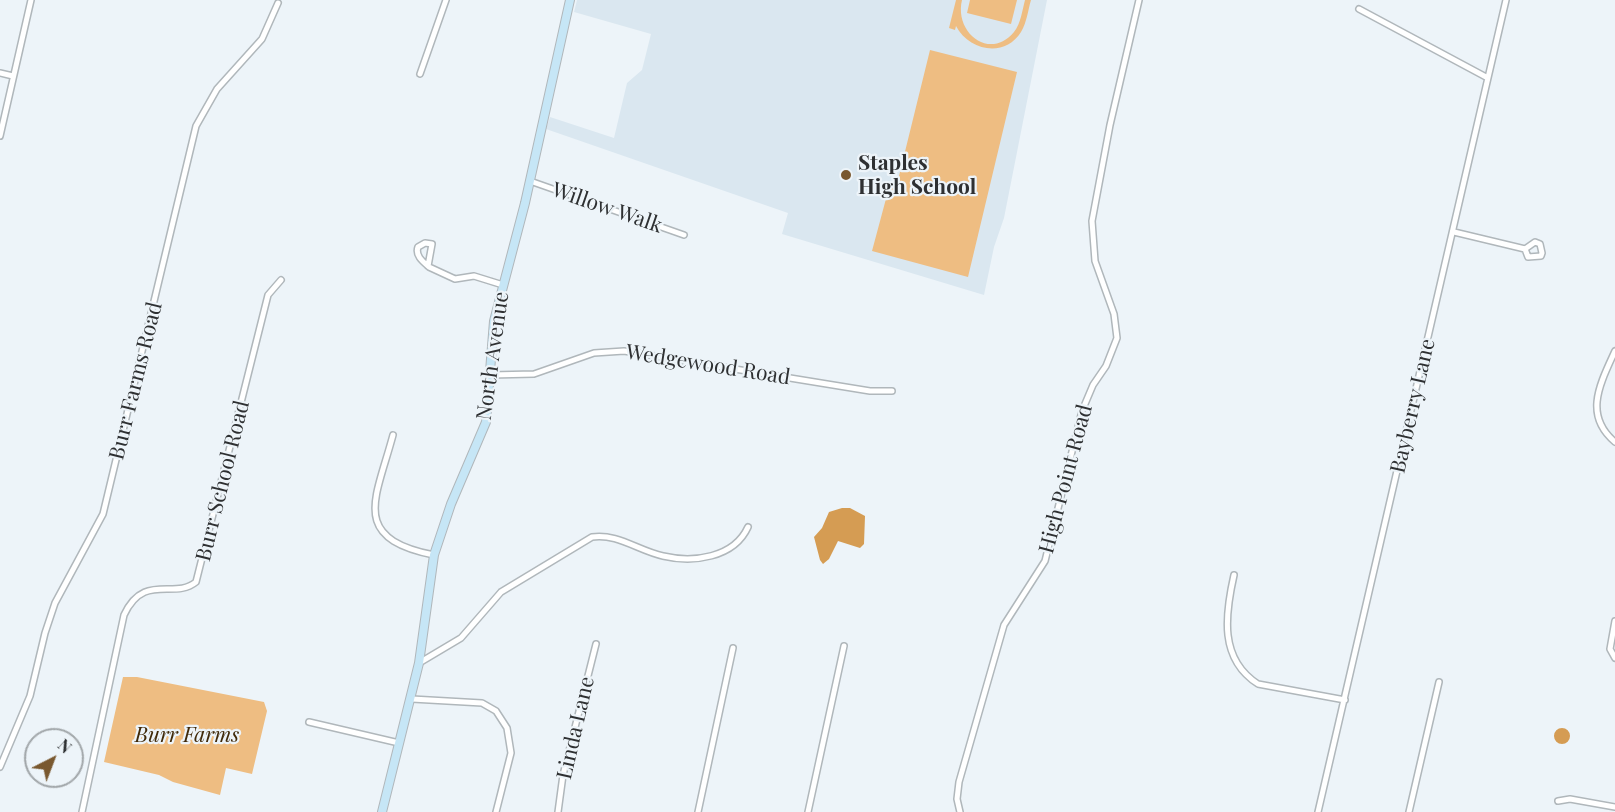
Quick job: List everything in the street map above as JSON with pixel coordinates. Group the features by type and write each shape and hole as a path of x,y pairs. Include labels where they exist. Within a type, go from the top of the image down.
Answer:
{"street":[{"path":"0,136 31,0"},
{"path":"420,74 446,0"},
{"name":"North Avenue","path":"382,812 419,663 434,555 451,504 486,422 492,339 570,0"},
{"name":"High Point Road","path":"960,812 957,799 959,782 1004,625 1045,561 1082,411 1092,385 1106,366 1117,338 1114,314 1095,261 1092,221 1110,125 1139,0"},
{"name":"Bayberry Lane","path":"1318,812 1454,231 1486,77 1506,0"},
{"name":"Burr Farms Road","path":"0,767 30,696 45,633 55,603 103,514 196,126 218,89 262,39 278,3"},
{"path":"1359,9 1486,77"},
{"path":"0,73 13,76"},
{"name":"Willow Walk","path":"530,181 684,235"},
{"path":"1454,231 1526,249"},
{"path":"428,266 455,279 474,276 503,285"},
{"name":"Burr School Road","path":"81,812 124,615 132,600 140,594 161,588 190,586 196,582 268,295 281,280"},
{"name":"Wedgewood Road","path":"491,375 534,374 560,368 594,353 624,351 870,391 892,391"},
{"path":"1615,351 1596,402 1597,421 1602,431 1615,442"},
{"path":"393,435 374,507 377,524 387,539 398,546 434,555"},
{"path":"419,663 461,638 501,592 592,537 607,536 664,556 699,558 725,551 740,541 748,527"},
{"path":"1234,575 1229,597 1227,642 1246,676 1258,684 1345,700"},
{"path":"1615,621 1611,649 1615,658"},
{"name":"Linda Lane","path":"558,812 563,775 596,644"},
{"path":"808,812 844,646"},
{"path":"698,812 733,648"},
{"path":"1409,812 1439,682"},
{"path":"411,699 482,703 499,716 507,728 511,753 496,812"},
{"path":"309,722 399,743"},
{"path":"1558,801 1570,799 1615,807"}],"shaded area":[{"name":"Staples High School","path":"577,0 1047,0 1004,218 994,247 984,295 782,234 788,213 546,129 550,117 614,138 627,83 642,70 651,34 574,12"},
{"path":"850,508 865,516 864,544 860,548 838,541 829,559 823,564 814,537 822,528 829,512"},
{"path":"1562,728 1568,730 1570,736 1568,742 1562,744 1556,742 1554,736 1556,730"}],"green space":[{"path":"956,0 962,0 963,23 969,32 976,39 995,44 1005,40 1014,32 1020,21 1025,0 1031,0 1023,28 1014,40 1006,46 987,48 969,41 956,26 955,30 949,28"},
{"path":"970,0 1017,0 1011,24 967,13"},
{"path":"930,50 1017,72 968,277 872,251 887,195 898,180"},
{"name":"Burr Farms","path":"123,677 137,677 264,702 267,711 252,774 226,768 220,795 173,782 159,775 104,762"}],"place":[{"name":"Staples High School","path":"846,175"}]}
